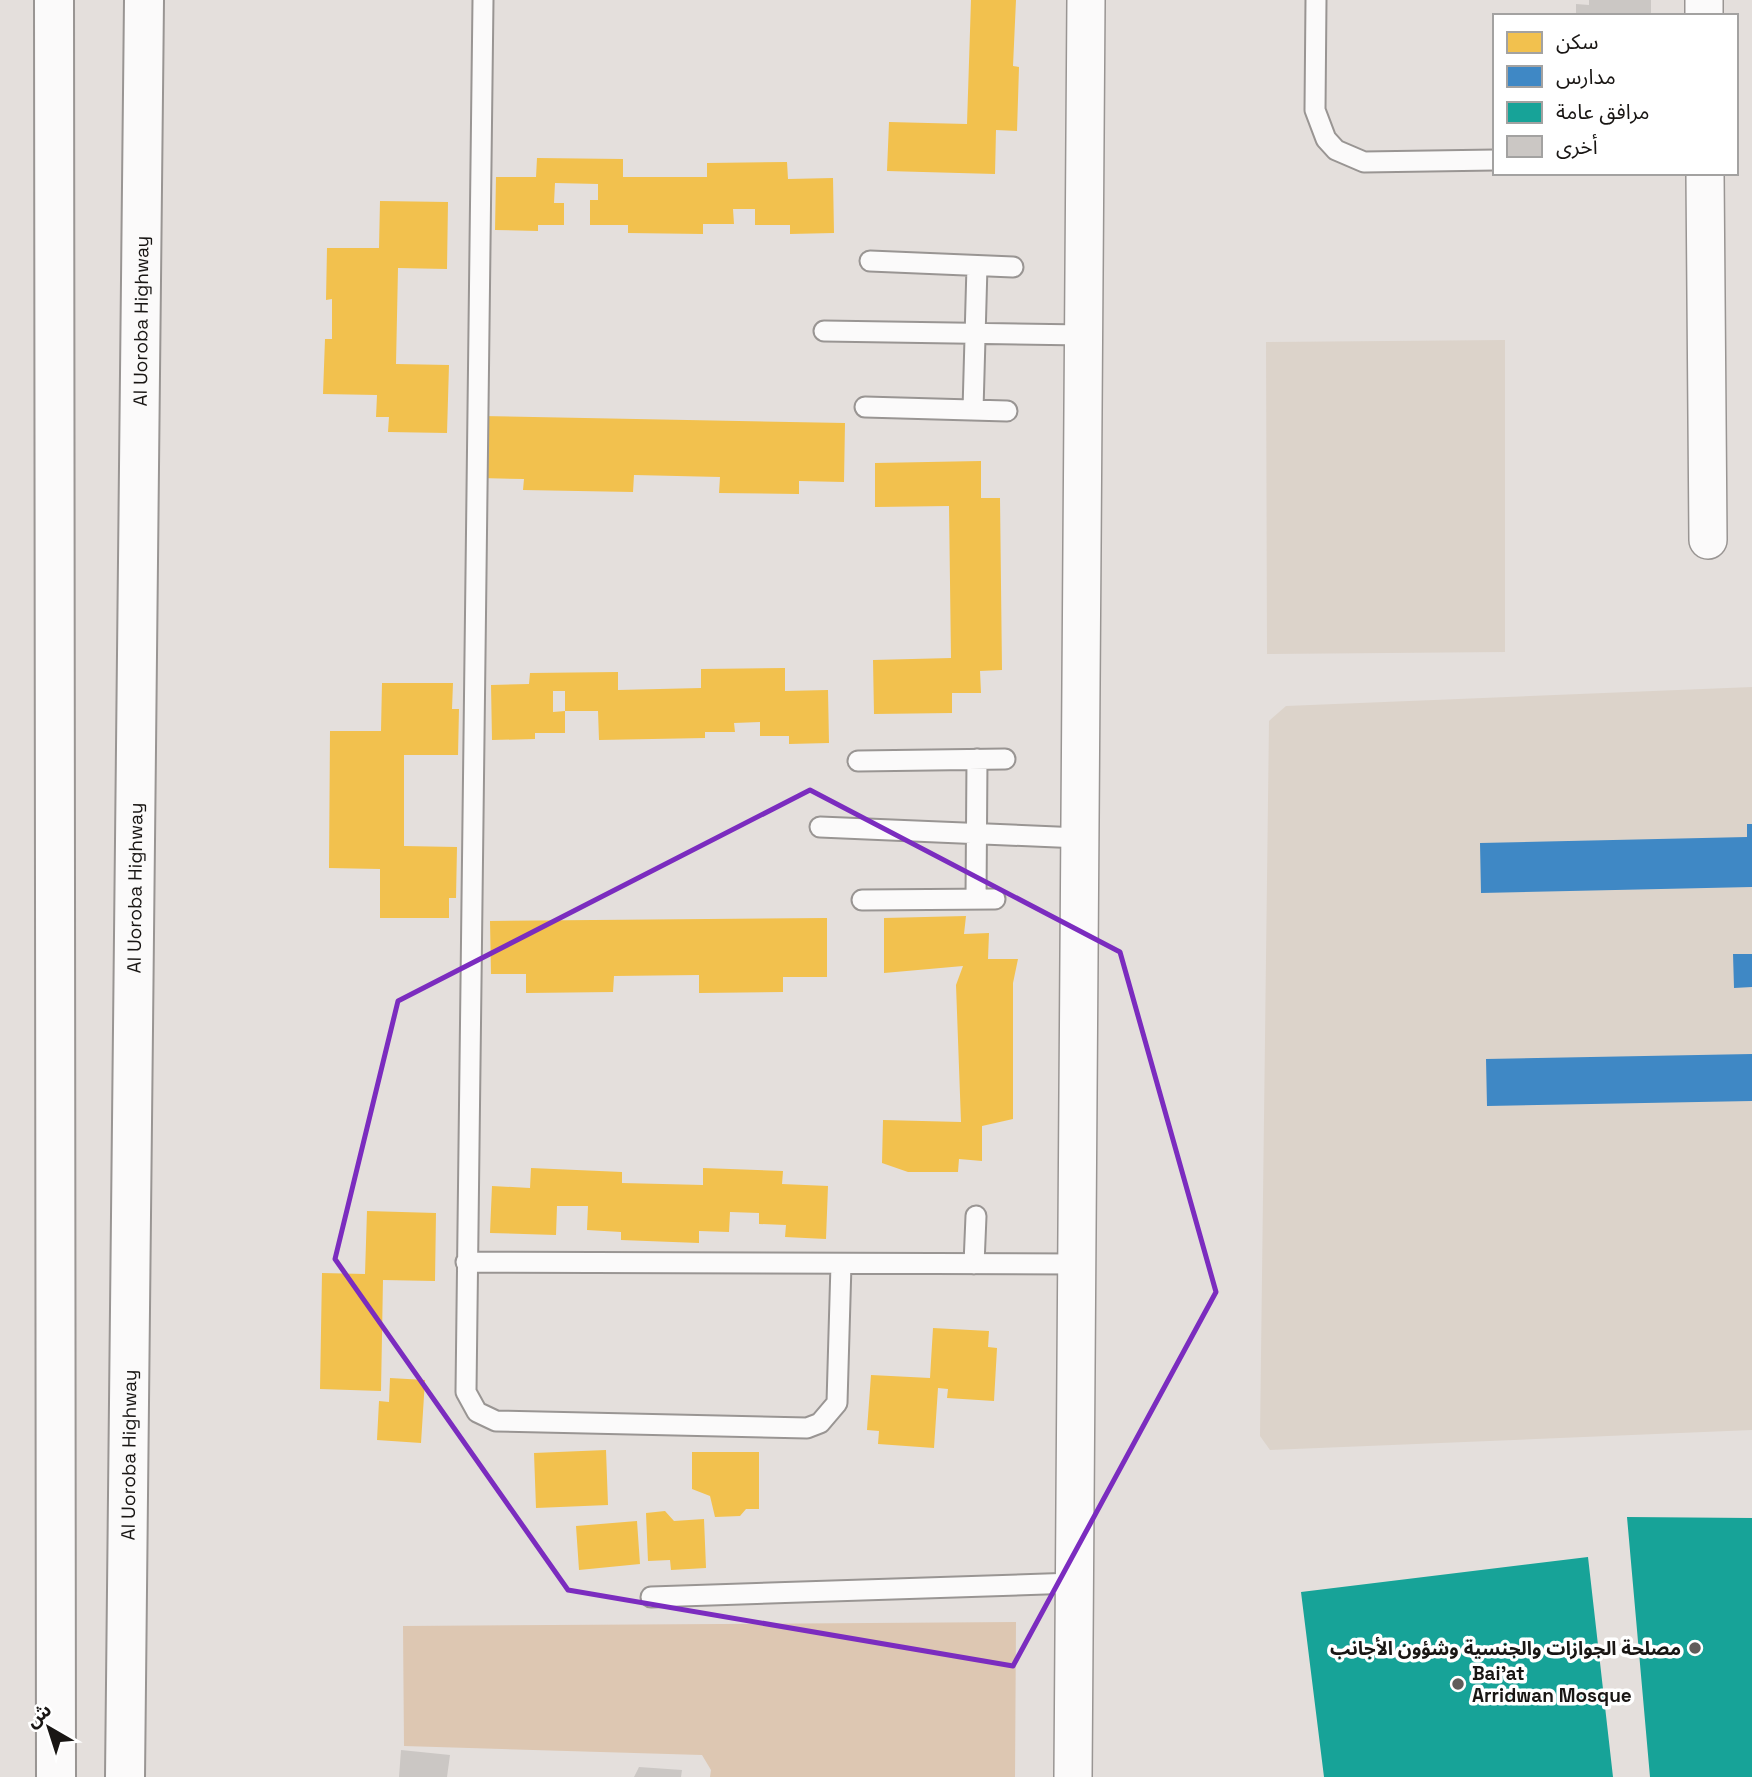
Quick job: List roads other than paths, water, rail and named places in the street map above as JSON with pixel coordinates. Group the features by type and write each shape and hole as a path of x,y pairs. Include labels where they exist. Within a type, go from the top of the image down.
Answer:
{"highway":[{"path":"54,0 56,1777"},
{"name":"Al Uoroba Highway","path":"125,1777 144,0"}],"street":[{"path":"1073,1777 1086,0"},
{"path":"1705,175 1708,540"}],"lane":[{"path":"483,0 466,1262 466,1392 470,1404 486,1418 507,1422 807,1428 820,1423 837,1403 841,1264"},
{"path":"1316,0 1315,110 1322,132 1336,150 1364,162 1493,160"},
{"path":"870,261 1013,267"},
{"path":"973,410 976,266"},
{"path":"824,331 1084,335"},
{"path":"866,407 1007,411"},
{"path":"862,900 986,899 976,834 977,759"},
{"path":"858,761 1005,759"},
{"path":"820,827 1080,838"},
{"path":"974,1264 976,1216"},
{"path":"466,1262 1077,1264"},
{"path":"651,1597 1075,1583"}],"place":[{"name":"مصلحة الجوازات والجنسية وشؤون الأجانب","path":"1695,1648"},
{"name":"Bai'at Arridwan Mosque","path":"1458,1684"}]}
